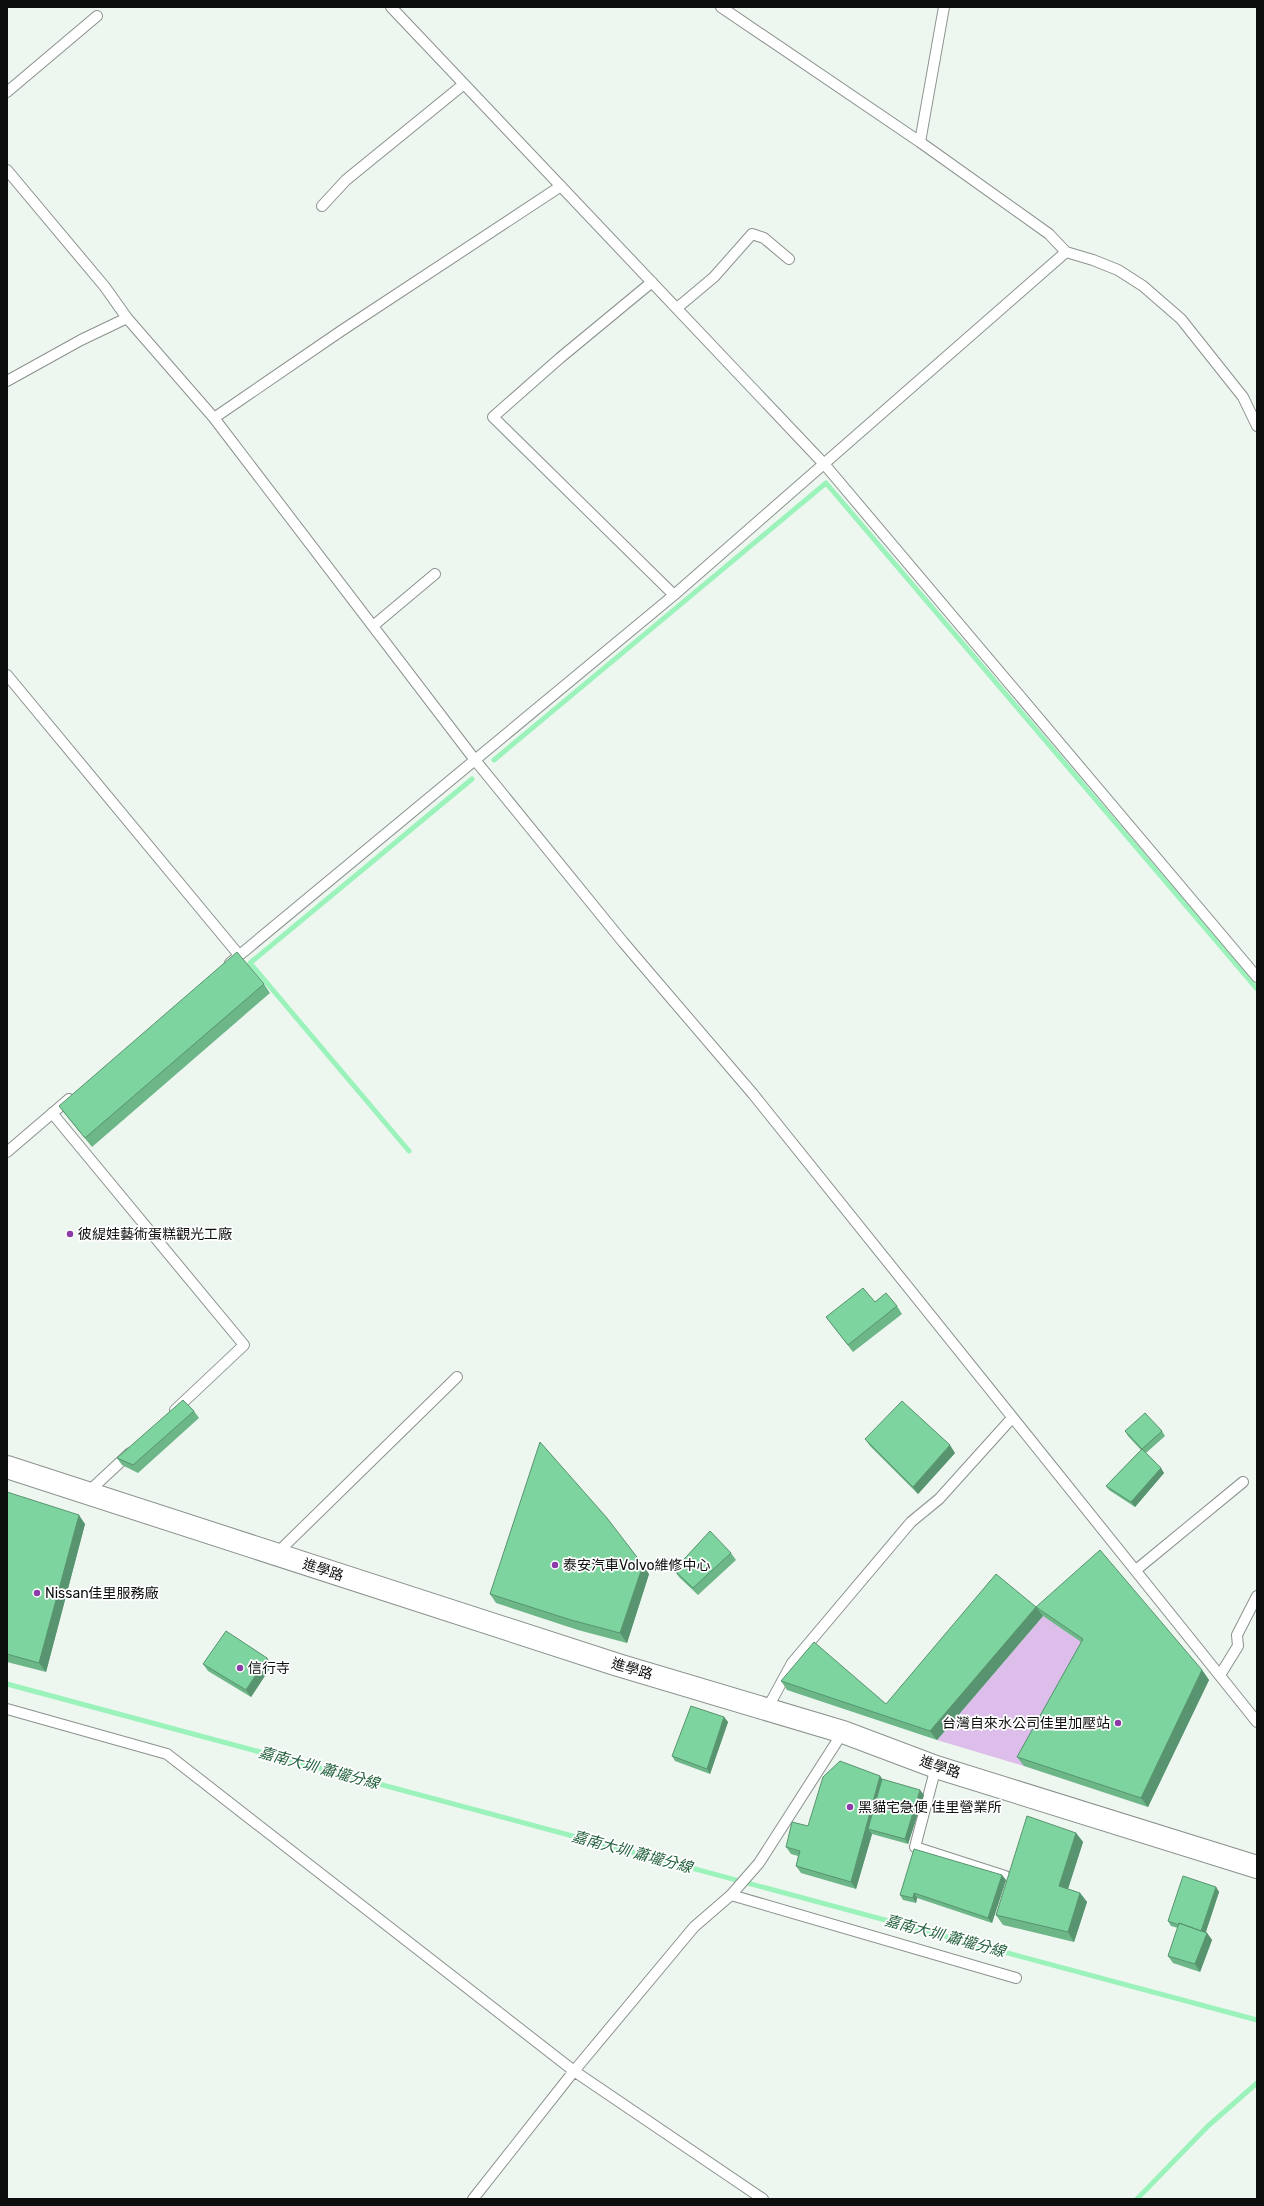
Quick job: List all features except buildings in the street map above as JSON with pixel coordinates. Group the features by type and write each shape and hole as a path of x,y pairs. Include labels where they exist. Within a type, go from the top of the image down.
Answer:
{"main road":[{"name":"進學路","path":"7,1467 86,1494 618,1665 843,1732 936,1766 1257,1867"}],"lane":[{"path":"392,7 825,464 1257,977"},
{"path":"721,7 920,142 1049,234 1066,252 1093,260 1118,270 1143,286 1181,319 1243,397 1257,426"},
{"path":"920,142 944,7"},
{"path":"7,92 97,16"},
{"path":"322,206 346,180 464,84"},
{"path":"7,170 105,287 127,318 214,418 475,760 623,942 754,1094 1257,1722"},
{"path":"214,418 341,331 561,186"},
{"path":"677,308 714,277 752,234 764,238 789,259"},
{"path":"221,971 674,595 1066,252"},
{"path":"652,282 560,358 493,417 674,595"},
{"path":"7,382 81,340 127,318"},
{"path":"373,626 435,574"},
{"path":"7,675 239,955"},
{"path":"7,1152 76,1093"},
{"path":"52,1113 244,1345 165,1420"},
{"path":"275,1554 457,1377"},
{"path":"767,1709 792,1663 911,1522 939,1499 1012,1418"},
{"path":"86,1494 137,1446"},
{"path":"1136,1570 1243,1482"},
{"path":"1220,1675 1238,1646 1236,1635 1257,1596"},
{"path":"7,1709 167,1754 574,2071 764,2199"},
{"path":"473,2199 574,2071 694,1927 731,1895 759,1863 843,1732"},
{"path":"936,1766 915,1847 1005,1876"},
{"path":"731,1895 1016,1978"}],"shaded area":[{"path":"1043,1616 1090,1648 1024,1766 937,1740"}],"waterway":[{"path":"494,760 826,483 1257,989"},
{"path":"409,1151 250,963 472,779"},
{"name":"嘉南大圳 蕭壠分線","path":"7,1684 1257,2020"},
{"path":"1137,2199 1208,2126 1257,2083"}],"place":[{"name":"彼緹娃藝術蛋糕觀光工廠","path":"70,1234"},
{"name":"泰安汽車Volvo維修中心","path":"555,1565"},
{"name":"Nissan佳里服務廠","path":"37,1593"},
{"name":"信行寺","path":"240,1668"},
{"name":"台灣自來水公司佳里加壓站","path":"1118,1723"},
{"name":"黑貓宅急便 佳里營業所","path":"850,1807"}]}
